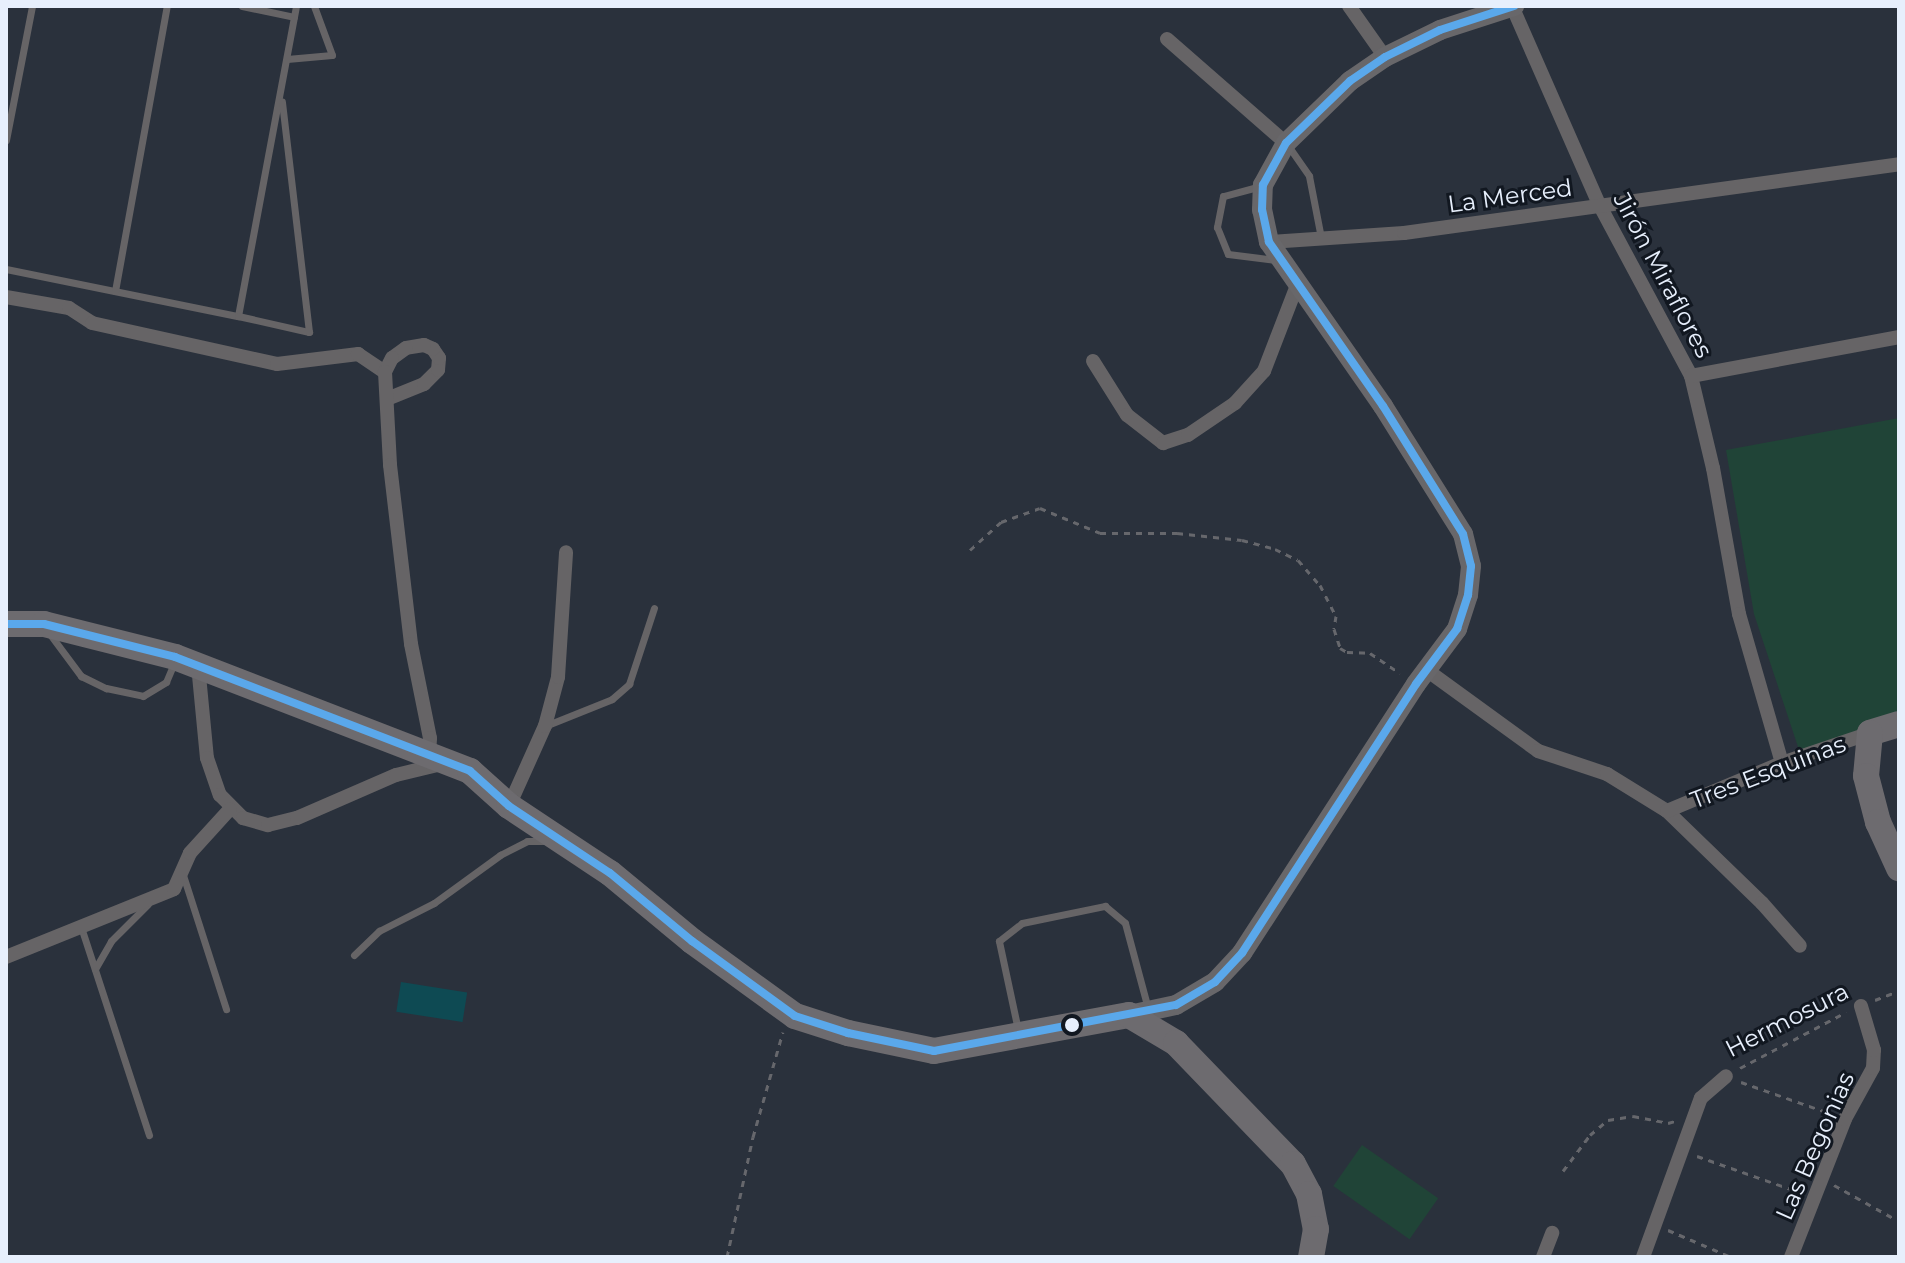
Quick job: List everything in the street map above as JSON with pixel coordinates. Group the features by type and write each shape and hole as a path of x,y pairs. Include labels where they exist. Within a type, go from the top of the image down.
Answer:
{"highway":[{"path":"6,624 44,624 186,661 470,771 509,806 564,841 795,1016 848,1033 934,1051 1139,1013 1176,1043 1293,1164 1309,1194 1316,1229 1311,1257"},
{"name":"Tres Esquinas","path":"1899,724 1870,733 1866,776 1878,822 1899,868"}],"main road":[{"path":"1139,1013 1176,1005 1215,982 1242,953 1422,677 1457,629 1468,595 1471,566 1463,534 1383,406 1269,242 1262,210 1263,185 1282,149 1350,81 1385,57 1440,30 1513,6"}],"street":[{"path":"1349,6 1385,57"},
{"name":"Jirón Miraflores","path":"1513,6 1600,206 1691,376 1713,468 1746,643 1782,763"},
{"path":"1167,39 1282,149"},
{"name":"La Merced","path":"1269,242 1404,233 1899,164"},
{"path":"1093,361 1127,415 1163,443 1188,435 1235,403 1264,371 1298,283"},
{"path":"6,297 69,308 92,323 277,364 358,354 385,372"},
{"path":"1691,376 1899,337"},
{"path":"186,661 207,758 220,795 230,809 243,818 268,825 297,818 437,760 411,644 390,465 385,372 398,353 415,345 429,346 439,358 438,370 424,384 387,399"},
{"path":"509,806 545,726 558,677 566,552"},
{"path":"1422,677 1538,751 1607,774 1667,811 1762,903 1800,946"},
{"name":"Tres Esquinas","path":"1667,811 1782,763 1870,733"},
{"path":"6,957 149,902 174,889 183,875 190,853 230,809"},
{"name":"Las Begonias","path":"1791,1257 1845,1119 1873,1068 1874,1050 1861,1006"},
{"name":"Hermosura","path":"1695,1115 1701,1098 1726,1076"},
{"path":"1643,1257 1695,1115"},
{"path":"1543,1257 1552,1233"}],"lane":[{"path":"6,140 32,6"},
{"path":"115,291 167,6"},
{"path":"242,6 294,17"},
{"path":"238,316 296,6"},
{"path":"287,59 332,55 314,6"},
{"path":"6,269 309,332 281,92"},
{"path":"1282,149 1309,176 1321,238"},
{"path":"1263,185 1223,196 1217,227 1228,254 1283,261"},
{"path":"545,726 612,699 629,684 654,608"},
{"path":"44,624 81,676 106,688 143,696 166,682 186,661"},
{"path":"354,955 379,931 434,903 500,855 527,841 564,841"},
{"path":"183,875 226,1009"},
{"path":"95,969 111,941 149,902"},
{"path":"1019,1036 999,941 1022,923 1075,911 1105,906 1125,923 1139,1013"},
{"path":"81,927 149,1135"}],"path":[{"path":"970,550 1001,522 1040,508 1100,533 1177,533 1242,540 1275,549 1298,560 1320,585 1336,616 1334,629 1340,648 1358,654 1370,653 1422,677"},
{"name":"Hermosura","path":"1726,1076 1825,1021 1899,991"},
{"path":"727,1257 771,1066 783,1032 795,1016"},
{"path":"1726,1076 1845,1119"},
{"path":"1563,1171 1590,1135 1608,1120 1633,1116 1668,1123 1695,1115"},
{"path":"1682,1150 1814,1198"},
{"path":"1822,1179 1893,1218"},
{"path":"1655,1225 1731,1257"}],"green space":[{"path":"1899,418 1899,716 1802,759 1754,614 1726,450"},
{"path":"1362,1145 1438,1198 1410,1239 1333,1186"}],"water":[{"path":"401,982 467,992 462,1022 396,1012"}],"transit line":[{"path":"6,624 44,624 175,657 470,771 509,806 610,873 692,941 795,1016 848,1033 934,1051 1176,1005 1215,982 1242,953 1416,684 1457,629 1468,595 1471,566 1463,534 1383,406 1269,242 1262,210 1263,185 1286,143 1350,81 1385,57 1440,30 1514,6"}]}
